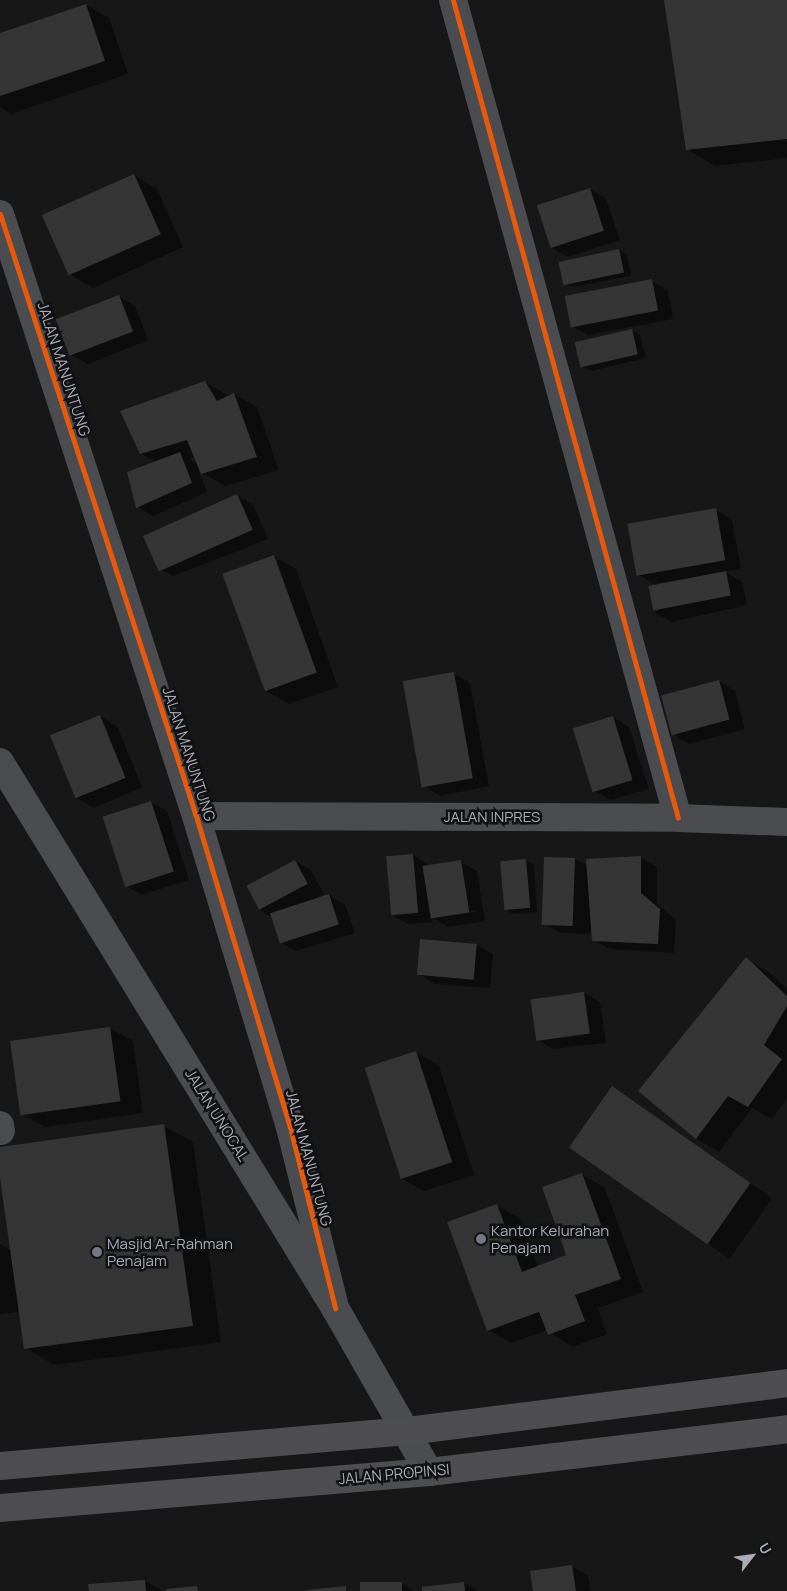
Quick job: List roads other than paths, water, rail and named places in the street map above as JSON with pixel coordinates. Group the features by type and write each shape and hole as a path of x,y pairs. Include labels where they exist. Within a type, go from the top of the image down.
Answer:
{"highway":[{"path":"0,1466 408,1431 787,1383"},
{"name":"JALAN PROPINSI","path":"0,1508 429,1472 787,1428"}],"street":[{"path":"453,0 678,818"},
{"name":"JALAN MANUNTUNG","path":"0,214 196,816 290,1127 335,1308"},
{"name":"JALAN UNOCAL","path":"0,762 335,1308 408,1431 429,1472"},
{"name":"JALAN INPRES","path":"196,816 678,818 787,822"},
{"path":"0,1125 1,1131"}],"place":[{"name":"Kantor Kelurahan Penajam","path":"481,1239"},
{"name":"Masjid Ar-Rahman Penajam","path":"97,1252"}]}
